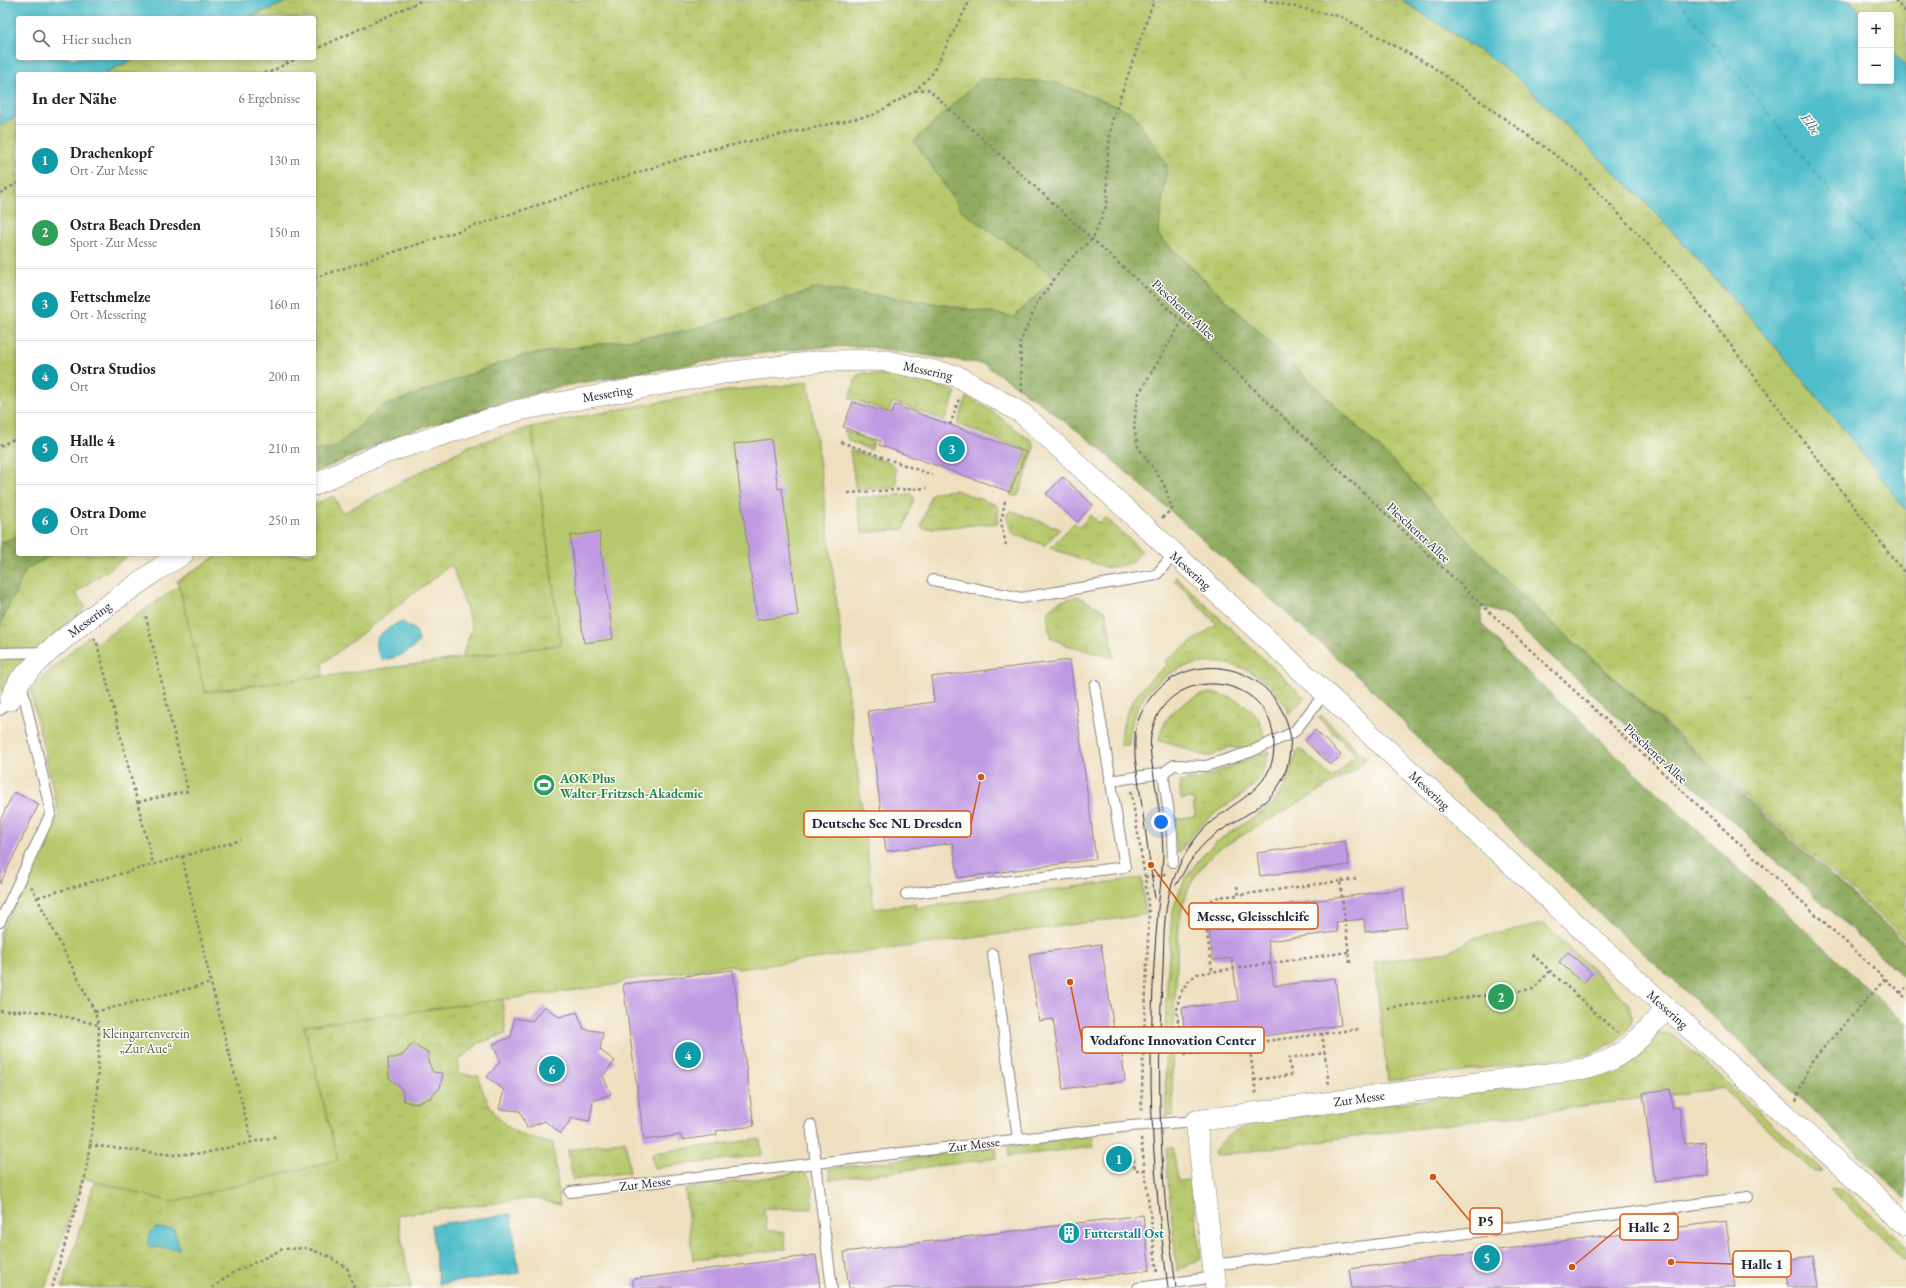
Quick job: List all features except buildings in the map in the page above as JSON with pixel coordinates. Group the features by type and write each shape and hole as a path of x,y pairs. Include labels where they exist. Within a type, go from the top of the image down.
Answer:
{"street":[{"name":"Messering","path":"316,484 378,455 519,410 724,373 825,362 882,360 957,376 1023,414 1148,531 1667,1008 1906,1224"},
{"name":"Messering","path":"5,705 20,680 48,652 83,623 157,570 180,556"},
{"name":"Zur Messe","path":"1196,1121 1585,1069 1611,1059 1630,1046 1641,1037 1667,1008"},
{"path":"1196,1121 1214,1277"}],"lane":[{"path":"933,580 1021,598 1156,575 1174,554"},
{"path":"0,653 48,652"},
{"path":"0,922 24,874 51,813 20,680"},
{"path":"906,894 1124,867 1095,686"},
{"path":"1110,782 1163,773 1174,765 1206,766 1250,752 1294,732 1325,693"},
{"path":"1163,773 1172,834 1173,862"},
{"path":"993,954 1018,1139"},
{"name":"Zur Messe","path":"570,1192 1018,1139 1196,1121"},
{"path":"811,1125 832,1288"},
{"path":"1138,1288 1748,1196"}],"path":[{"path":"316,49 423,0"},
{"path":"316,277 704,151 873,115 915,91 932,74 970,0"},
{"path":"1023,414 1020,343 1036,303 1066,263 1093,238 1107,204 1108,161 1112,121 1154,0"},
{"path":"1264,0 1342,17 1430,65 1579,172 1677,275 1906,575"},
{"path":"1895,0 1906,14"},
{"path":"270,72 293,60"},
{"name":"Pieschener Allee","path":"915,91 928,89 1067,214 1482,605 1906,998"},
{"path":"0,193 16,184"},
{"path":"1148,531 1172,509 1164,484 1138,447 1134,427 1138,395 1182,321"},
{"path":"950,425 965,381"},
{"path":"0,446 16,438"},
{"path":"841,442 932,475"},
{"path":"848,493 927,488"},
{"path":"1005,501 1001,522 1006,545"},
{"path":"138,802 188,792 145,613"},
{"path":"83,623 97,643 138,802 152,864"},
{"path":"1129,778 1145,877 1148,914 1136,1126 1145,1170 1158,1285"},
{"path":"38,897 241,840"},
{"path":"182,856 211,983 252,1142"},
{"path":"1145,877 1169,872 1173,862"},
{"path":"24,874 38,897 95,1012 98,1025 97,1100 85,1177 52,1288"},
{"path":"1212,970 1204,912 1206,904 1212,899 1359,879"},
{"path":"1340,881 1350,963"},
{"path":"1237,886 1239,895"},
{"path":"1348,952 1212,970 1197,974 1188,981 1178,999 1177,1008 1184,1054 1202,1052 1205,1049 1359,1029"},
{"path":"1532,954 1630,1046"},
{"path":"1388,1008 1533,989 1550,971"},
{"path":"1797,1101 1810,1063 1885,979"},
{"path":"95,1012 211,983"},
{"path":"1900,993 1906,988"},
{"path":"0,1011 33,1011 98,1025"},
{"path":"1322,1034 1331,1102"},
{"path":"1249,1043 1258,1112"},
{"path":"1254,1080 1291,1075 1289,1058 1324,1053"},
{"path":"89,1145 173,1155 205,1153 278,1136"},
{"path":"1132,1161 1134,1161 1135,1170 1145,1170"},
{"path":"212,1288 231,1274 283,1249 307,1248 328,1256 347,1268 354,1288"}],"green space":[{"path":"292,0 1402,0 1510,71 1654,211 1774,345 1850,437 1906,510 1906,939 1518,592 1390,458 1158,235 1167,165 962,211 1056,277 1014,317 926,302 817,288 740,315 686,331 520,356 381,407 335,448 316,451 316,72 106,72 132,60 316,60 316,16 251,16"},
{"path":"1850,0 1906,0 1906,66 1894,52 1894,12 1860,12"},
{"path":"980,79 1054,82 1132,112 1167,165 1158,236 1390,458 1518,592 1906,943 1906,979 1507,616 1482,606 1481,623 1513,659 1906,1024 1906,1199 1714,1017 1604,918 1459,781 1367,684 1091,441 1039,402 984,364 863,346 823,347 745,355 557,387 408,432 316,472 316,451 335,448 381,407 520,356 686,331 740,315 817,288 926,302 1014,317 1055,277 962,211 914,141"},
{"path":"16,116 16,537 0,543 0,126"},
{"path":"864,373 911,380 956,392 945,420 893,402 889,412 849,398 857,376"},
{"name":"AOK Plus Walter-Fritzsch-Akademie","path":"808,381 822,481 874,909 915,903 916,908 1142,878 1145,915 738,969 732,965 625,980 620,984 304,1026 338,1160 171,1202 83,1178 45,1288 0,1288 0,933 59,815 30,689 88,636 97,643 179,586 205,692 561,645 532,427 683,398"},
{"path":"967,397 984,406 1032,441 1034,446 1033,452 1017,496 1010,495 1027,451 957,424"},
{"path":"532,427 561,645 462,658 472,627 452,564 322,664 323,676 204,692 177,581 217,556 316,556 316,504 333,496 343,513 469,446"},
{"path":"844,430 874,442 871,450 849,441"},
{"path":"850,450 891,463 895,467 897,485 894,488 856,490"},
{"path":"955,490 996,505 998,509 998,523 924,529 921,526 931,495 935,492"},
{"path":"911,494 914,498 904,529 862,533 856,498"},
{"path":"1012,511 1060,529 1045,545 1016,535 1011,531 1006,515"},
{"path":"1090,515 1099,523 1105,517 1142,551 1131,563 1108,568 1050,548 1074,523 1080,527"},
{"path":"16,537 16,556 50,556 26,569 0,626 0,543"},
{"path":"50,556 128,556 75,593 86,607 30,658 1,693 0,626 26,569"},
{"path":"1176,577 1305,698 1289,713 1271,687 1248,671 1222,663 1196,664 1170,673 1150,690 1135,714 1129,745 1120,745 1125,720 1129,709 1140,690 1157,673 1168,665 1165,661 1217,624 1174,580"},
{"path":"1078,596 1106,612 1114,658 1063,644 1050,637 1047,612 1058,602"},
{"path":"1210,693 1229,697 1239,701 1247,707 1260,722 1264,742 1247,750 1230,747 1211,756 1205,756 1170,743 1159,741 1161,731 1165,723 1176,709 1192,699"},
{"path":"1321,715 1366,758 1357,769 1219,849 1210,857 1197,874 1187,892 1179,925 1172,1054 1173,1115 1166,1117 1166,997 1171,921 1178,894 1191,870 1213,845 1263,811 1280,794 1284,788 1300,748 1331,777 1334,777 1355,754 1318,718"},
{"path":"1269,751 1260,777 1254,785 1208,819 1193,834 1180,852 1176,851 1175,819 1195,816 1193,798 1181,799 1179,782 1199,779"},
{"path":"1544,924 1628,1003 1632,1014 1632,1022 1629,1028 1617,1040 1589,1054 1388,1081 1374,962 1449,952 1472,939"},
{"path":"502,999 506,1034 479,1043 458,1061 460,1074 479,1076 482,1089 488,1102 500,1120 507,1126 523,1135 553,1143 560,1205 535,1198 397,1215 411,1288 62,1288 95,1180 171,1201 338,1160 303,1026"},
{"path":"1664,1034 1680,1040 1823,1171 1814,1172 1723,1088 1671,1095 1669,1089 1643,1093 1643,1098 1215,1156 1214,1152 1223,1140 1232,1133 1257,1122 1554,1082 1654,1036"},
{"path":"1092,1135 1094,1147 1009,1156 1008,1146"},
{"path":"760,1139 762,1155 654,1168 652,1153"},
{"path":"625,1140 630,1172 573,1180 568,1150"},
{"path":"996,1147 997,1158 830,1180 829,1169"},
{"path":"1166,1148 1173,1148 1178,1181 1191,1180 1201,1258 1177,1271 1168,1181"},
{"path":"804,1172 808,1175 811,1183 812,1209 764,1208 767,1230 784,1233 786,1249 693,1260 685,1189"},
{"path":"1844,1189 1906,1247 1906,1261 1830,1190"}],"water":[{"path":"0,0 292,0 251,16 16,16 16,60 132,60 106,72 16,72 16,116 0,126"},
{"name":"Elbe","path":"1402,0 1850,0 1860,12 1858,12 1858,84 1894,84 1894,52 1906,66 1906,510 1850,437 1774,345 1654,211 1510,71"},
{"path":"401,621 416,631 419,641 416,645 403,654 383,660 376,646 378,636"},
{"path":"511,1214 519,1273 439,1284 431,1225"},
{"path":"155,1228 174,1229 180,1249 151,1247 148,1242 148,1237"}],"ferry route":[{"path":"1678,0 1906,286"}],"tram line":[{"path":"1155,899 1135,757 1135,734 1138,721 1152,696 1171,679 1194,669 1218,668 1242,674 1263,687 1280,707 1290,734 1289,758 1284,775 1277,788 1267,799 1256,808 1217,833 1205,843 1186,868 1176,885"},
{"path":"1168,1288 1153,1143 1151,1085 1153,989 1163,846 1150,743 1152,731 1162,709 1177,694 1197,686 1218,684 1239,690 1257,701 1269,720 1274,744 1273,759 1262,782 1243,799 1211,822 1192,843 1175,875 1167,904 1164,926 1161,1001 1160,1096 1164,1190 1176,1288"}],"place":[{"name":"Fettschmelze","path":"952,449"},
{"name":"Deutsche See NL Dresden","path":"981,777"},
{"name":"AOK Plus Walter-Fritzsch-Akademie","path":"544,785"},
{"name":"Messe, Gleisschleife","path":"1151,865"},
{"name":"Vodafone Innovation Center","path":"1070,982"},
{"name":"Ostra Beach Dresden","path":"1501,997"},
{"name":"Ostra Studios","path":"688,1055"},
{"name":"Ostra Dome","path":"552,1069"},
{"name":"Drachenkopf","path":"1119,1159"},
{"name":"P5","path":"1433,1177"},
{"name":"Futterstall Ost","path":"1069,1233"},
{"name":"Halle 4","path":"1487,1258"},
{"name":"Halle 1","path":"1671,1262"},
{"name":"Halle 2","path":"1572,1267"}],"park label":[{"name":"Kleingartenverein „Zur Aue“","path":"146,1040"}]}
